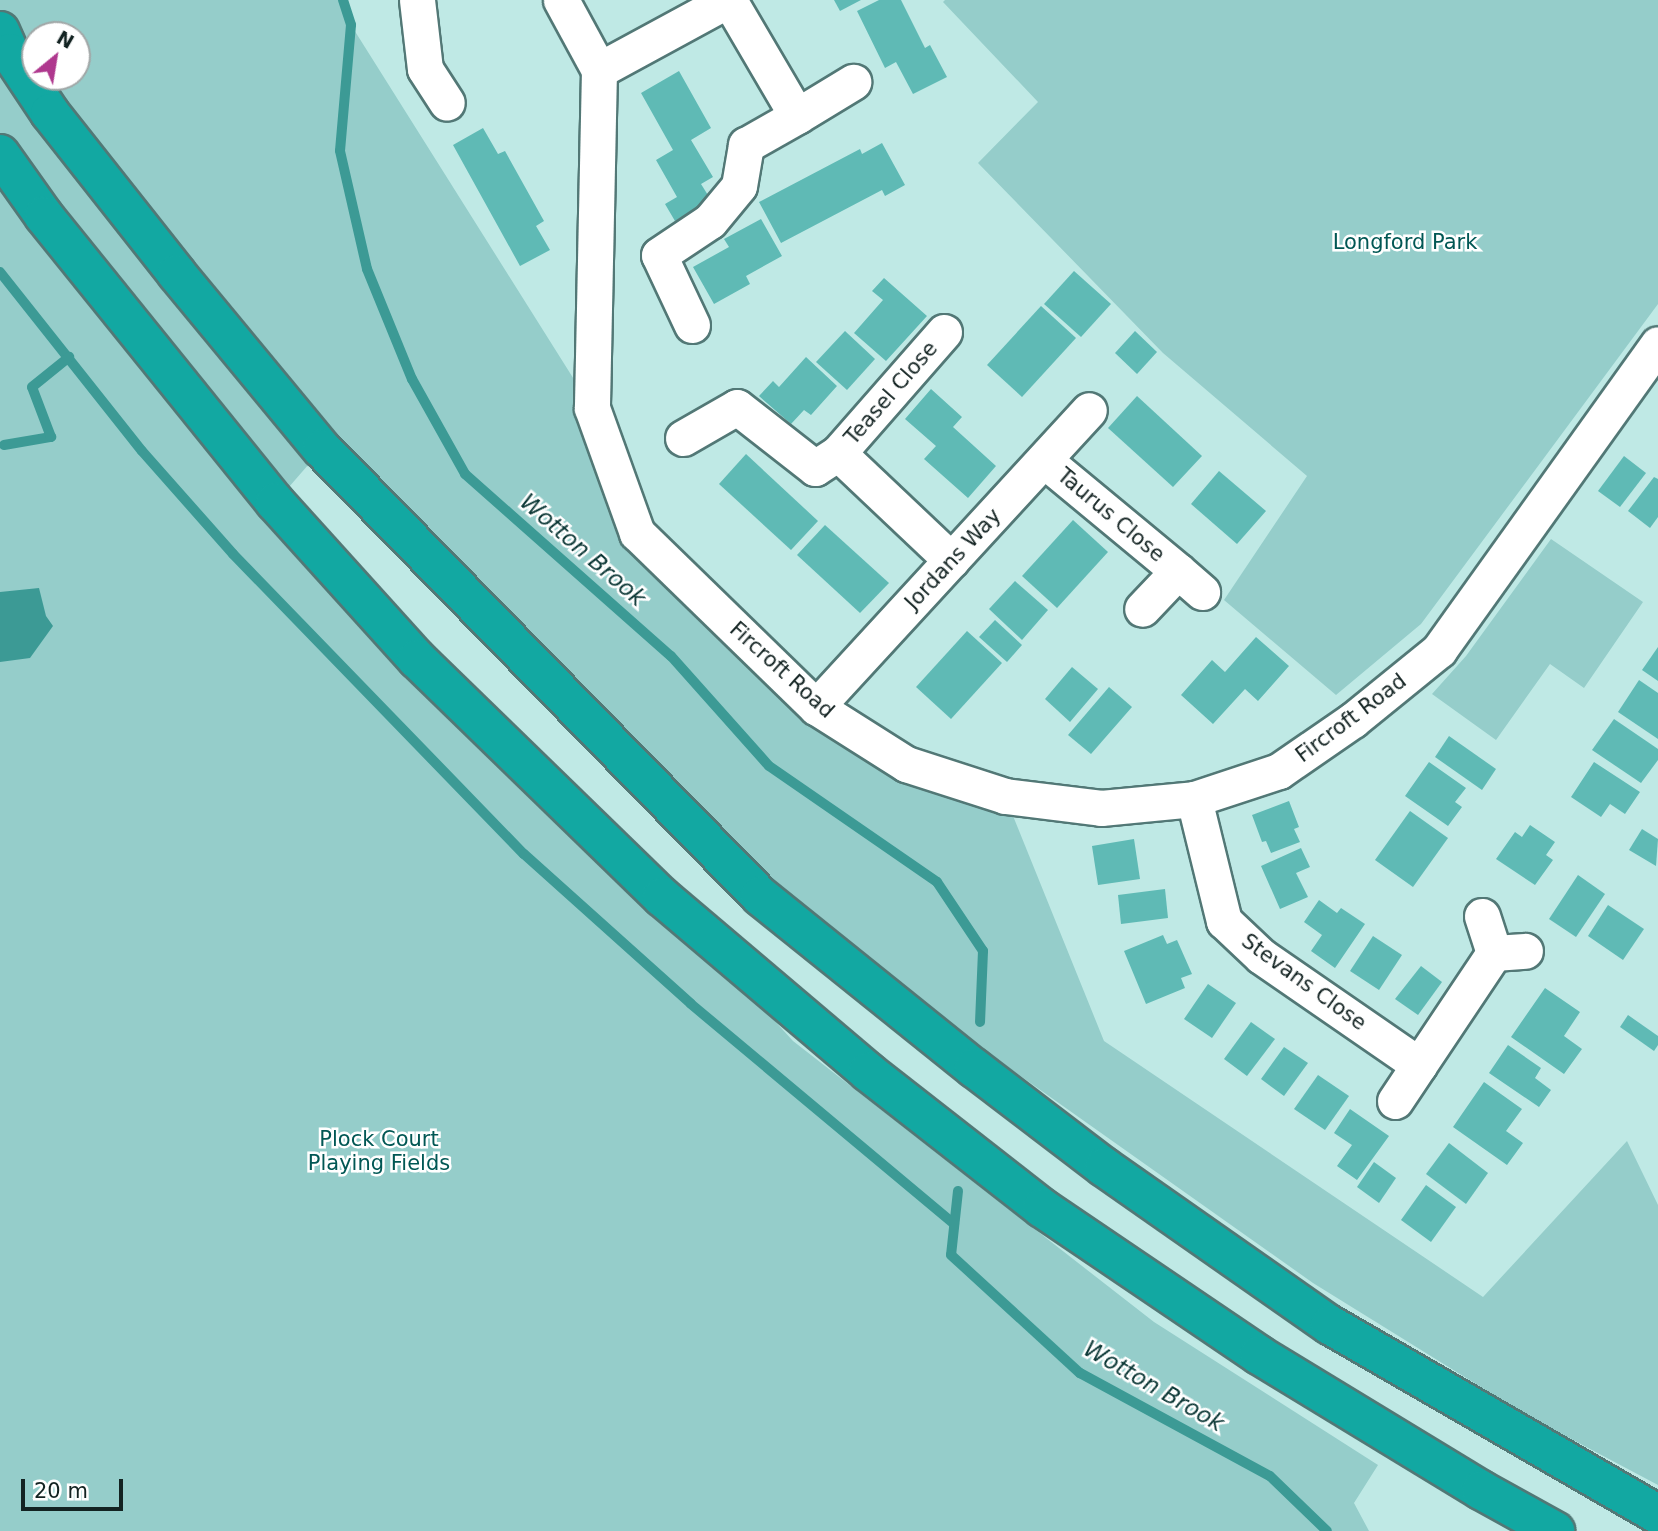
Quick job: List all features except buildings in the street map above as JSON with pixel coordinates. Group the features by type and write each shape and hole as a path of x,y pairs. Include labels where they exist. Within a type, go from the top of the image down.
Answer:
{"highway":[{"path":"0,32 10,53 51,113 177,274 322,449 760,896 974,1068 1104,1167 1330,1325 1658,1514"},
{"path":"0,154 44,216 275,502 417,659 662,897 869,1072 1042,1208 1259,1355 1481,1490 1555,1531"}],"street":[{"path":"417,0 425,69 447,103"},
{"name":"Fircroft Road","path":"561,0 599,70 592,408 637,533 816,707 906,764 1005,796 1101,808 1194,799 1279,771 1353,720 1439,649 1652,366"},
{"path":"599,70 728,0 797,116"},
{"path":"692,325 659,255 710,221 738,186 747,145 853,82"},
{"name":"Teasel Close","path":"683,438 737,407 815,468 838,453 944,332"},
{"name":"Jordans Way","path":"816,707 1089,410"},
{"name":"Teasel Close","path":"838,453 951,560"},
{"name":"Taurus Close","path":"1044,460 1190,582 1142,609"},
{"name":"Stevans Close","path":"1194,799 1224,920 1261,956 1419,1065"},
{"path":"1395,1101 1419,1065 1509,952 1482,916"}],"green space":[{"name":"Plock Court Playing Fields","path":"0,0 343,0 351,25 592,408 637,533 816,707 1005,796 1104,1041 1483,1297 1627,1141 1658,1205 1658,1485 1526,1415 1313,1283 977,1045 974,1068 760,896 322,449 275,503 662,897 793,1041 1154,1322 1378,1465 1354,1503 1369,1531 0,1531"},
{"name":"Longford Park","path":"1658,0 1658,304 1421,624 1336,695 1224,600 1307,476 1163,353 978,163 1038,102 943,2"},
{"path":"1551,539 1643,602 1584,688 1550,664 1496,740 1432,694 1466,656"}],"shaded area":[{"path":"39,588 46,616 53,626 30,658 0,662 0,592"}],"waterway":[{"name":"Wotton Brook","path":"343,0 351,25 340,151 367,269 412,379 465,474 671,656 769,766 937,882 983,951 980,1022"},
{"path":"0,272 142,451 233,554 524,854 691,1004 954,1224"},
{"path":"4,445 51,437 32,387 69,357"},
{"name":"Wotton Brook","path":"958,1191 951,1255 1080,1373 1270,1476 1327,1531"}]}
